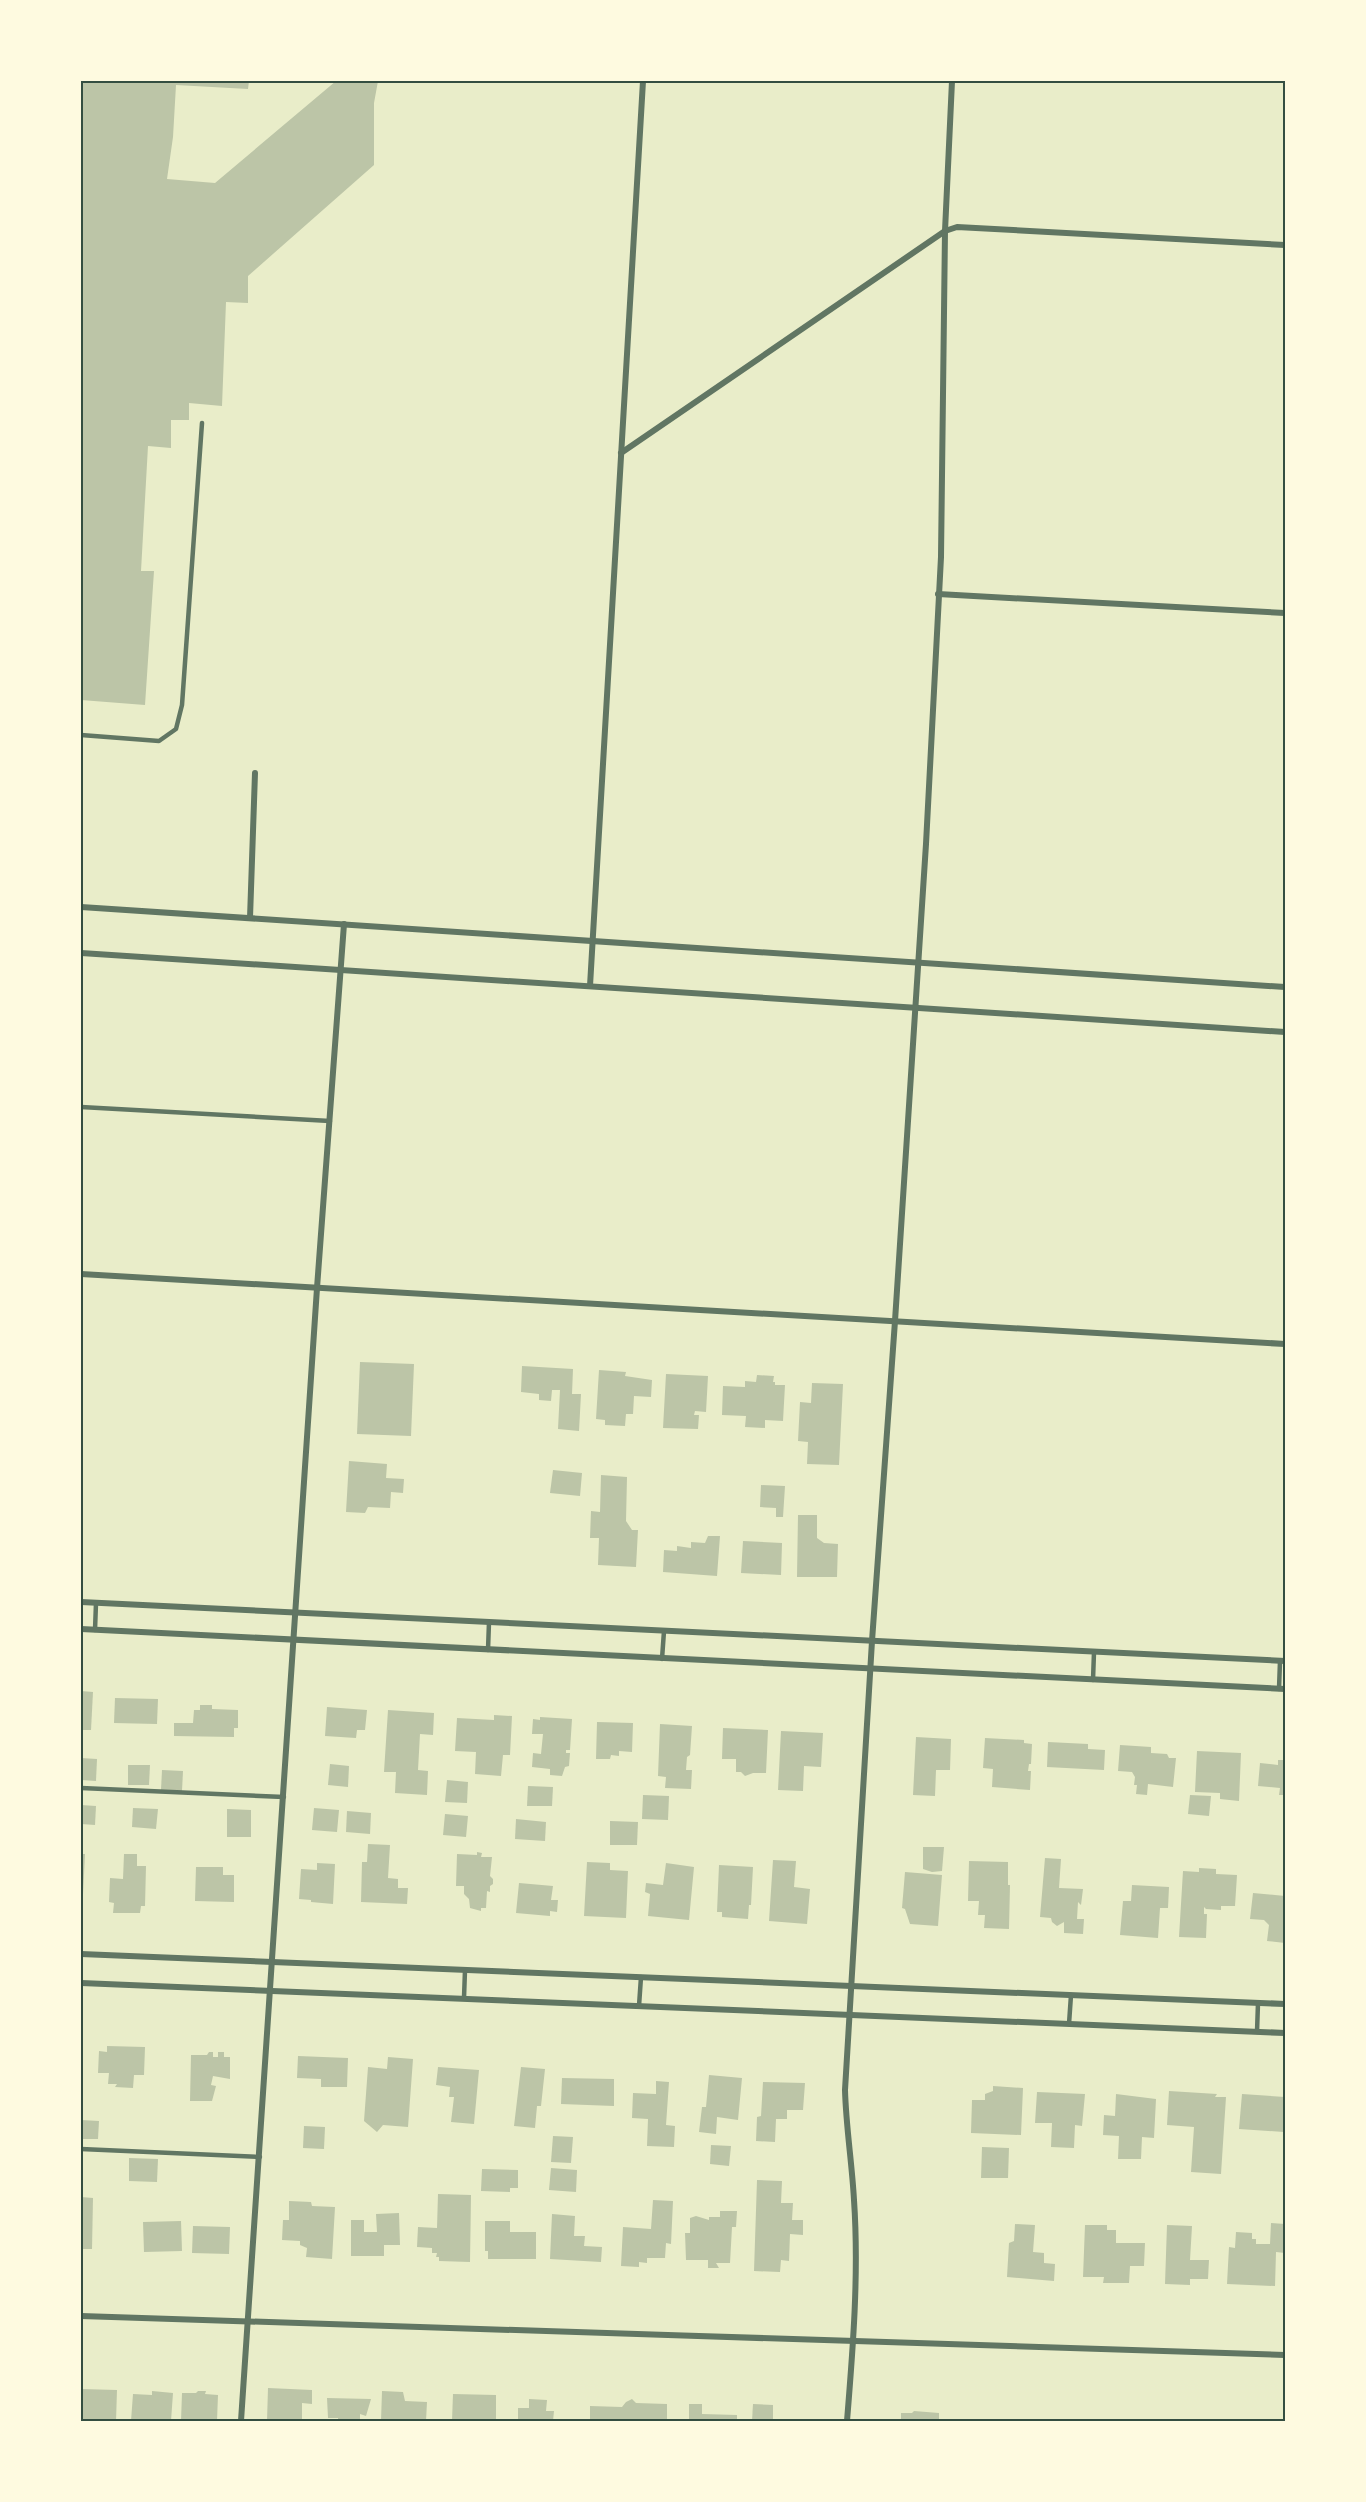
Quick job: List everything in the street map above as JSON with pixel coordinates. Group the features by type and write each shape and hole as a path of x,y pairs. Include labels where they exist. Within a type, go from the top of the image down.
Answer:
{"street":[{"path":"590,986 643,81"},
{"path":"847,2421 853,2340 854,2201 845,2090 872,1641 919,963 941,557 945,231 952,81"},
{"path":"621,453 945,231 957,227 1285,245"},
{"path":"938,594 1285,612"},
{"path":"250,918 255,773"},
{"path":"81,907 1285,987"},
{"path":"241,2421 317,1288 344,924"},
{"path":"81,953 1285,1032"},
{"path":"81,1274 1285,1344"},
{"path":"81,1602 1283,1661"},
{"path":"81,1629 1282,1689"},
{"path":"81,1954 1285,2004"},
{"path":"81,1983 1285,2033"},
{"path":"81,2316 627,2336 853,2340 1285,2355"}],"lane":[{"path":"81,735 159,741 176,729 182,705 202,423"},
{"path":"81,1107 331,1121"},
{"path":"95,1630 96,1603"},
{"path":"488,1650 489,1622"},
{"path":"662,1659 664,1631"},
{"path":"1092,1680 1094,1652"},
{"path":"1282,1689 1283,1661"},
{"path":"81,1788 284,1797"},
{"path":"464,1998 465,1970"},
{"path":"639,2006 641,1977"},
{"path":"1069,2024 1071,1995"},
{"path":"1257,2032 1258,2003"},
{"path":"81,2149 260,2157"}],"building":[{"path":"81,81 249,81 248,89 176,85 173,137 167,179 215,183 336,81 378,81 374,103 374,165 248,276 248,303 226,302 222,406 189,403 189,420 171,420 171,448 148,446 141,571 154,571 145,705 81,700"},
{"path":"360,1362 414,1364 411,1436 357,1434"},
{"path":"522,1366 573,1369 572,1394 581,1394 579,1431 558,1429 560,1390 552,1390 551,1401 539,1400 539,1394 521,1392"},
{"path":"599,1370 626,1372 625,1376 652,1380 651,1397 634,1396 633,1414 626,1414 625,1426 605,1425 605,1420 596,1419"},
{"path":"666,1374 708,1376 706,1412 695,1411 694,1415 699,1415 698,1429 663,1428"},
{"path":"757,1375 774,1376 775,1385 785,1385 783,1421 765,1420 765,1428 745,1427 746,1416 722,1415 723,1386 745,1387 745,1381 756,1382"},
{"path":"812,1383 843,1384 839,1465 807,1464 808,1442 798,1441 800,1402 811,1403"},
{"path":"349,1461 387,1464 386,1478 404,1479 403,1493 391,1492 390,1508 368,1507 365,1513 346,1512"},
{"path":"553,1470 582,1473 580,1496 550,1493"},
{"path":"601,1475 627,1477 626,1521 632,1530 638,1530 636,1567 598,1565 599,1538 590,1538 591,1511 600,1512"},
{"path":"761,1485 785,1486 783,1517 776,1517 776,1508 760,1507"},
{"path":"798,1515 817,1515 817,1538 824,1543 838,1544 837,1577 797,1577"},
{"path":"708,1536 720,1536 717,1576 663,1572 664,1550 677,1551 677,1546 691,1548 691,1542 705,1543"},
{"path":"743,1541 782,1543 781,1575 741,1573"},
{"path":"81,1691 93,1692 91,1730 81,1730"},
{"path":"115,1698 158,1699 157,1724 114,1723"},
{"path":"200,1705 212,1705 212,1709 238,1710 238,1728 234,1728 234,1737 174,1736 174,1723 193,1723 194,1710 200,1710"},
{"path":"327,1707 367,1710 365,1730 357,1730 356,1738 325,1736"},
{"path":"388,1710 434,1713 433,1735 420,1734 418,1770 428,1771 427,1795 395,1793 396,1772 384,1772"},
{"path":"494,1715 512,1716 510,1755 503,1755 501,1776 475,1774 476,1752 455,1751 457,1718 494,1720"},
{"path":"540,1717 572,1719 570,1750 566,1750 566,1753 570,1753 569,1766 565,1767 562,1776 550,1775 550,1769 532,1767 533,1753 541,1754 543,1734 532,1734 533,1719 540,1720"},
{"path":"597,1722 633,1723 632,1752 619,1751 619,1756 611,1755 610,1759 596,1759"},
{"path":"660,1724 692,1726 690,1755 687,1757 686,1770 692,1770 691,1789 665,1788 666,1777 658,1776"},
{"path":"723,1728 768,1730 766,1773 753,1773 745,1776 741,1772 736,1772 736,1759 722,1759"},
{"path":"781,1731 823,1733 821,1767 804,1766 803,1791 778,1790"},
{"path":"916,1737 951,1739 950,1770 936,1770 935,1796 913,1795"},
{"path":"985,1738 1024,1740 1024,1743 1032,1744 1031,1764 1029,1764 1028,1771 1031,1771 1030,1790 992,1787 993,1769 983,1768"},
{"path":"1048,1742 1088,1744 1088,1749 1105,1750 1104,1770 1047,1767"},
{"path":"1120,1745 1151,1747 1151,1753 1167,1754 1169,1758 1176,1758 1173,1787 1148,1784 1147,1795 1136,1794 1137,1785 1134,1785 1135,1777 1132,1772 1118,1771"},
{"path":"1197,1751 1241,1753 1239,1801 1220,1799 1220,1793 1195,1792"},
{"path":"81,1758 97,1759 96,1781 81,1780"},
{"path":"1278,1760 1285,1760 1285,1795 1279,1795 1280,1788 1258,1786 1260,1763 1278,1765"},
{"path":"330,1764 349,1766 348,1787 328,1785"},
{"path":"128,1765 150,1765 149,1785 128,1785"},
{"path":"162,1770 183,1771 182,1791 161,1790"},
{"path":"447,1780 468,1782 467,1803 445,1802"},
{"path":"528,1786 553,1787 552,1806 527,1806"},
{"path":"643,1795 669,1796 668,1820 642,1819"},
{"path":"1190,1795 1211,1796 1209,1816 1188,1814"},
{"path":"81,1805 96,1806 95,1825 81,1824"},
{"path":"133,1808 158,1809 156,1829 132,1827"},
{"path":"314,1808 339,1810 337,1832 312,1830"},
{"path":"227,1809 251,1810 251,1837 227,1837"},
{"path":"347,1811 371,1813 370,1834 346,1832"},
{"path":"445,1814 468,1816 466,1837 443,1835"},
{"path":"516,1819 546,1822 545,1841 515,1839"},
{"path":"610,1821 638,1822 637,1845 610,1845"},
{"path":"368,1844 390,1845 388,1878 398,1879 398,1888 408,1888 407,1904 361,1902 362,1862 367,1862"},
{"path":"923,1847 944,1847 942,1871 932,1872 923,1869"},
{"path":"477,1852 482,1853 481,1857 492,1857 490,1876 493,1884 490,1886 490,1892 487,1891 486,1908 481,1908 481,1911 470,1908 469,1899 464,1894 464,1886 456,1886 457,1854 477,1855"},
{"path":"81,1854 85,1854 83,1894 81,1894"},
{"path":"124,1854 137,1854 137,1866 146,1866 145,1906 141,1906 140,1913 113,1913 114,1903 109,1902 110,1878 123,1879"},
{"path":"1045,1858 1061,1859 1059,1888 1083,1889 1081,1905 1078,1902 1077,1919 1084,1919 1083,1934 1064,1933 1064,1922 1057,1926 1051,1918 1040,1917"},
{"path":"773,1860 796,1861 794,1887 810,1889 807,1924 769,1921"},
{"path":"969,1861 1008,1862 1009,1929 984,1928 985,1915 978,1915 979,1901 968,1901"},
{"path":"587,1862 610,1863 610,1870 628,1871 626,1918 584,1916"},
{"path":"317,1863 335,1864 333,1904 299,1899 301,1869 317,1870"},
{"path":"666,1863 694,1867 689,1920 648,1916 650,1894 645,1892 646,1883 663,1885"},
{"path":"719,1865 753,1867 748,1919 722,1917 722,1912 717,1912"},
{"path":"196,1867 223,1867 223,1875 234,1875 234,1902 195,1901"},
{"path":"1199,1868 1216,1869 1216,1874 1237,1875 1235,1906 1221,1906 1221,1910 1204,1907 1204,1914 1207,1914 1206,1938 1179,1937 1183,1871 1199,1872"},
{"path":"905,1872 942,1875 938,1926 910,1924 905,1909 902,1908"},
{"path":"519,1883 553,1886 551,1900 558,1900 557,1912 550,1911 550,1916 516,1913"},
{"path":"1132,1885 1169,1887 1168,1908 1160,1908 1158,1938 1120,1935 1123,1901 1131,1901"},
{"path":"1253,1893 1285,1896 1285,1943 1267,1941 1269,1925 1264,1920 1250,1919"},
{"path":"107,2046 145,2047 144,2075 134,2075 133,2088 115,2087 117,2084 108,2084 109,2073 98,2073 99,2051 107,2052"},
{"path":"213,2052 213,2057 218,2057 218,2052 224,2052 224,2057 230,2057 230,2079 213,2076 211,2085 216,2086 212,2101 190,2101 191,2055 207,2055"},
{"path":"298,2056 348,2058 347,2087 321,2087 321,2079 297,2078"},
{"path":"388,2057 413,2059 408,2127 383,2125 377,2132 364,2121 368,2067 387,2069"},
{"path":"438,2067 479,2070 474,2124 451,2122 454,2097 449,2097 450,2087 436,2085"},
{"path":"521,2067 545,2069 541,2106 537,2106 535,2128 514,2126"},
{"path":"709,2075 742,2078 738,2120 717,2117 716,2134 699,2132 702,2107 706,2107"},
{"path":"562,2078 614,2079 614,2106 561,2104"},
{"path":"656,2081 669,2082 666,2125 675,2126 674,2147 647,2146 648,2119 632,2118 633,2093 656,2094"},
{"path":"763,2082 805,2083 803,2110 787,2110 787,2119 776,2119 775,2142 756,2141 757,2117 761,2116"},
{"path":"993,2086 1023,2088 1021,2135 971,2133 972,2100 985,2100 985,2094 993,2091"},
{"path":"1169,2091 1217,2094 1215,2097 1226,2097 1221,2174 1191,2172 1194,2127 1167,2125"},
{"path":"1037,2092 1085,2094 1082,2126 1075,2125 1074,2148 1051,2147 1052,2123 1035,2123"},
{"path":"1116,2094 1156,2099 1154,2138 1142,2137 1141,2159 1118,2159 1119,2136 1103,2135 1104,2115 1115,2116"},
{"path":"1242,2094 1285,2097 1284,2132 1239,2129"},
{"path":"81,2120 99,2121 98,2139 81,2139"},
{"path":"304,2126 325,2127 324,2149 303,2148"},
{"path":"553,2136 573,2137 571,2163 551,2162"},
{"path":"711,2145 731,2146 729,2166 710,2164"},
{"path":"982,2147 1009,2148 1008,2178 981,2178"},
{"path":"129,2158 158,2159 157,2182 129,2181"},
{"path":"551,2168 577,2170 576,2192 549,2190"},
{"path":"482,2169 518,2170 518,2188 510,2188 510,2192 481,2191"},
{"path":"757,2180 782,2181 781,2203 793,2203 792,2220 803,2220 803,2235 790,2234 789,2261 781,2260 780,2272 754,2271"},
{"path":"438,2194 471,2195 470,2262 439,2261 439,2257 436,2257 437,2253 432,2253 432,2248 417,2247 418,2227 437,2228"},
{"path":"81,2197 93,2198 92,2249 81,2249"},
{"path":"653,2200 673,2201 671,2244 666,2243 665,2258 647,2258 647,2263 639,2262 639,2267 621,2266 623,2227 651,2229"},
{"path":"289,2201 311,2202 312,2206 335,2207 332,2259 306,2257 307,2248 300,2245 300,2241 282,2240 283,2220 289,2220"},
{"path":"720,2211 737,2211 736,2227 732,2227 730,2263 716,2263 719,2268 708,2268 708,2260 686,2260 685,2233 690,2233 690,2218 696,2216 709,2220 709,2217 720,2217"},
{"path":"399,2213 400,2245 384,2245 384,2256 351,2256 351,2220 364,2220 364,2232 377,2232 376,2214"},
{"path":"552,2214 575,2216 574,2236 585,2236 584,2246 602,2247 601,2262 550,2259"},
{"path":"181,2221 182,2251 144,2252 143,2222"},
{"path":"485,2221 510,2221 510,2232 536,2232 536,2259 488,2259 488,2251 485,2251"},
{"path":"1271,2223 1285,2224 1285,2253 1276,2252 1275,2286 1227,2284 1229,2247 1235,2248 1236,2232 1252,2233 1252,2239 1256,2239 1256,2244 1270,2244"},
{"path":"1015,2224 1035,2225 1033,2252 1044,2253 1044,2263 1055,2264 1054,2281 1007,2277 1009,2243 1014,2241"},
{"path":"1085,2225 1107,2225 1107,2230 1116,2230 1116,2243 1145,2243 1144,2266 1130,2266 1129,2283 1103,2283 1104,2277 1083,2277"},
{"path":"1167,2225 1192,2226 1190,2260 1209,2260 1208,2279 1190,2279 1190,2285 1165,2284"},
{"path":"193,2226 230,2227 229,2254 192,2253"},
{"path":"268,2388 312,2390 312,2404 302,2403 302,2421 267,2421"},
{"path":"81,2389 117,2390 116,2421 81,2421"},
{"path":"152,2391 173,2393 171,2421 131,2421 133,2394 152,2395"},
{"path":"198,2391 218,2395 217,2421 181,2421 182,2393"},
{"path":"382,2391 403,2392 405,2401 427,2402 426,2421 381,2421"},
{"path":"453,2394 496,2395 496,2421 452,2421"},
{"path":"327,2398 371,2399 366,2416 360,2414 360,2421 338,2421 338,2418 328,2418"},
{"path":"529,2399 547,2400 546,2411 554,2411 553,2421 518,2421 518,2408 529,2408"},
{"path":"632,2399 636,2403 667,2404 667,2421 590,2421 590,2406 622,2407"},
{"path":"689,2404 702,2404 702,2414 737,2415 737,2421 689,2421"},
{"path":"753,2404 773,2405 773,2421 752,2421"},
{"path":"914,2411 939,2413 939,2421 901,2421 901,2413"}]}
